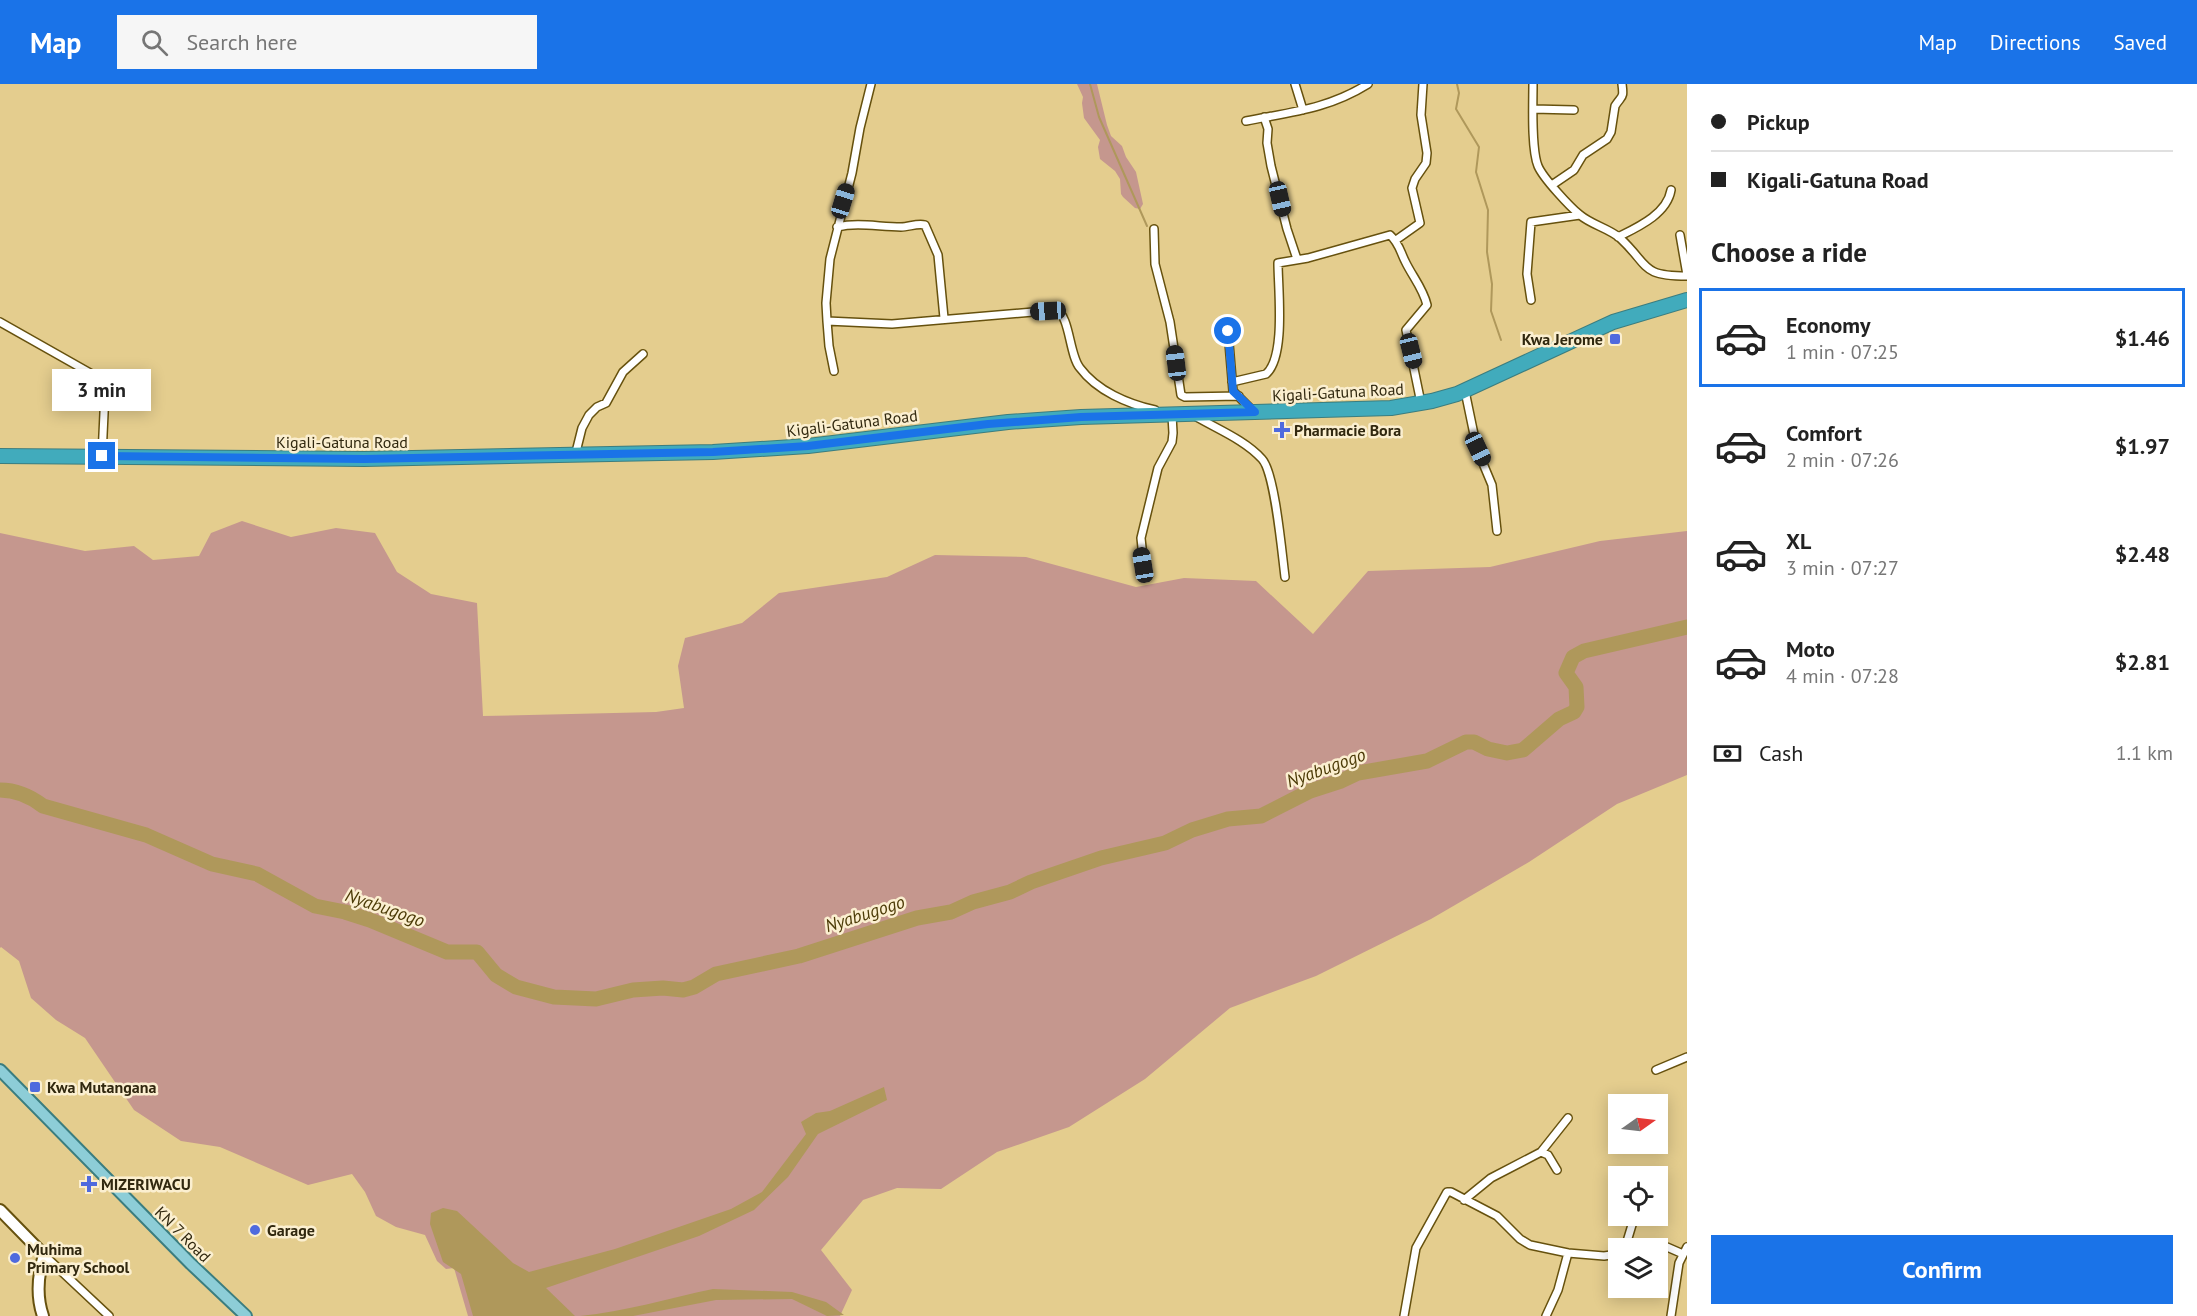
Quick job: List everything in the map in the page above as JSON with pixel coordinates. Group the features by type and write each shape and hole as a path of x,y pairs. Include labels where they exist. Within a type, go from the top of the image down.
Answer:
{"highway":[{"name":"Kigali-Gatuna Road","path":"0,456 364,459 683,453 808,446 886,435 1029,420 1391,408 1421,403 1465,391 1613,322 1687,300"},
{"name":"Kigali-Gatuna Road","path":"0,462 376,468 540,465 623,460 683,453"}],"main road":[{"name":"KN 7 Road","path":"0,1070 191,1264 246,1316"}],"street":[{"path":"834,371 826,321 827,281 837,227 852,173 871,84"},
{"path":"1295,84 1304,110"},
{"path":"1246,121 1304,110 1344,98 1368,84"},
{"path":"1396,240 1420,223 1412,188 1426,163 1427,153 1421,115 1423,84"},
{"path":"1533,84 1537,163 1551,186 1580,215 1618,237 1652,272 1662,276 1687,275 1680,235"},
{"path":"1551,186 1574,170 1583,154 1607,139 1611,132 1615,106 1622,100 1622,84"},
{"path":"1533,109 1574,110"},
{"path":"1264,117 1268,129 1267,143 1271,166 1297,259"},
{"path":"1618,237 1644,225 1664,205 1670,197 1671,190"},
{"path":"1531,300 1527,274 1531,222 1580,215"},
{"path":"837,227 925,225 938,255 944,318"},
{"path":"1154,229 1155,264 1169,314 1180,395 1185,397 1239,396"},
{"path":"1232,382 1266,374 1274,363 1280,328 1278,263 1338,250 1390,235 1396,240 1427,305 1406,330 1421,403"},
{"path":"826,321 892,324 1056,309 1060,311 1078,367 1129,404 1172,415 1172,442 1158,468 1141,538 1145,577"},
{"path":"0,322 99,378 105,392 102,456"},
{"path":"1228,331 1233,391 1255,412"},
{"path":"575,456 582,428 589,415 597,407 606,403 623,372 643,354"},
{"path":"1465,391 1474,424 1475,441 1492,485 1497,531"},
{"path":"1191,414 1228,435 1263,460 1270,477 1285,577"},
{"path":"1656,1070 1687,1057"},
{"path":"1464,1200 1491,1178 1541,1152 1568,1118"},
{"path":"1541,1152 1548,1155 1557,1170"},
{"path":"1404,1316 1416,1248 1448,1192 1497,1216 1520,1239 1530,1245 1568,1253 1608,1255"},
{"path":"0,1210 109,1316"},
{"path":"1668,1247 1685,1250 1679,1263 1671,1316"},
{"path":"1546,1316 1558,1290 1568,1253"},
{"path":"44,1255 39,1270 38,1289 44,1316"}],"shaded area":[{"path":"1077,84 1097,84 1111,136 1122,146 1136,172 1143,204 1140,209 1135,208 1123,197 1120,179 1115,171 1100,159 1098,147 1100,140 1084,118 1083,97"},
{"path":"242,521 291,537 336,528 375,533 397,572 431,594 477,603 483,716 656,712 684,708 678,666 685,638 742,623 779,593 887,577 935,555 1026,557 1136,587 1184,578 1256,581 1313,634 1368,571 1490,567 1600,541 1687,531 1687,775 1617,804 1529,862 1431,919 1316,976 1230,1008 1145,1079 1069,1127 997,1152 941,1189 897,1188 863,1200 821,1250 852,1290 840,1316 468,1316 454,1268 446,1269 437,1261 425,1235 396,1227 376,1216 365,1192 352,1174 308,1185 220,1147 181,1141 134,1110 85,1038 56,1020 31,998 19,961 0,948 0,533 85,551 134,546 153,560 199,556 211,533"},
{"path":"884,1087 887,1100 818,1134 788,1177 754,1210 699,1236 546,1288 575,1316 473,1316 461,1274 443,1262 430,1224 431,1213 443,1208 457,1211 513,1263 529,1272 615,1249 731,1209 762,1192 806,1134 801,1122 816,1113 830,1111"},
{"path":"713,1289 792,1292 826,1302 844,1315 827,1316 792,1299 716,1300 633,1316 580,1316 630,1308"}],"waterway":[{"path":"1090,84 1099,117 1147,226"},
{"path":"1457,84 1459,93 1456,109 1479,147 1476,172 1488,210 1487,252 1492,284 1491,311 1501,340"},
{"name":"Nyabugogo","path":"0,790 18,792 43,806 146,835 212,864 257,874 315,906 370,920 447,952 477,952 496,975 516,987 554,997 596,999 633,990 663,988 683,990 694,987 716,974 799,956 917,918 951,912 973,902 1010,892 1031,882 1101,858 1165,843 1192,830 1228,819 1261,816 1310,791 1358,773 1427,761 1466,742 1474,742 1488,749 1507,753 1523,750 1559,719 1574,712 1577,707 1576,687 1566,673 1573,657 1584,651 1687,627"}],"place":[{"name":"Kwa Jerome","path":"1615,339"},
{"name":"Pharmacie Bora","path":"1282,430"},
{"name":"Kwa Mutangana","path":"35,1087"},
{"name":"MIZERIWACU","path":"89,1184"},
{"name":"Garage","path":"255,1230"},
{"name":"Muhima Primary School","path":"15,1258"}],"route":[{"path":"102,456 364,459 713,452 808,446 988,424 1081,417 1255,412 1233,391 1228,331"}]}
